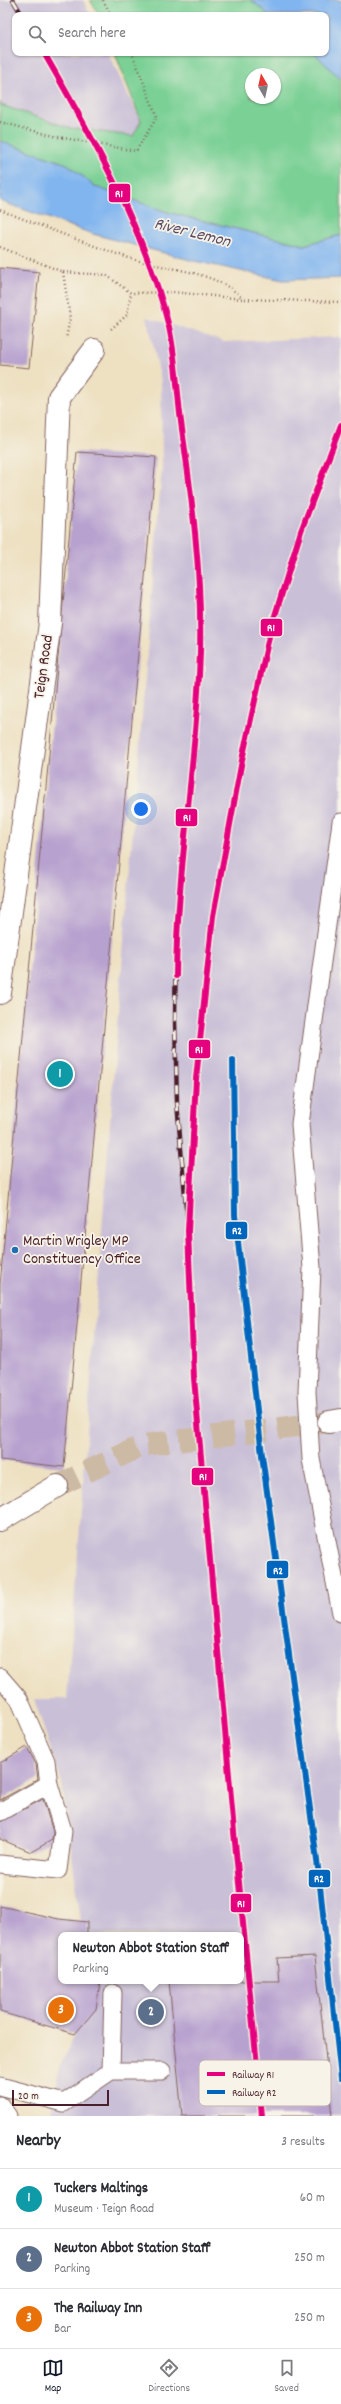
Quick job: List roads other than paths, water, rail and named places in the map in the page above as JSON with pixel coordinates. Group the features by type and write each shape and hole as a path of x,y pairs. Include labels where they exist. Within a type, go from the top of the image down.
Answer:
{"street":[{"name":"Teign Road","path":"0,993 50,623 59,397 94,350"},
{"path":"0,1520 56,1486"}],"lane":[{"path":"341,822 300,1124 312,1268 307,1392 311,1459 341,1613"},
{"path":"0,1677 19,1699 46,1761 49,1784 63,1831 58,1870 0,1864"},
{"path":"0,1812 49,1784"},
{"path":"111,2071 113,1993"},
{"path":"0,2086 64,2103 111,2071 162,2071"},
{"path":"0,2105 8,2116"}],"water":[{"path":"251,0 341,0 341,79 317,56 329,56 329,12 265,12"},
{"name":"River Lemon","path":"0,141 67,164 96,187 170,213 304,245 341,235 341,278 283,280 194,261 93,234 0,201"}],"tunnel":[{"path":"57,1486 143,1445 329,1422"}],"railway":[{"path":"13,0 20,12"},
{"path":"46,56 115,186 146,258 169,328 195,522 200,650 194,752 176,939 175,1020 177,1102 188,1231"}],"rail line":[{"name":"R1","path":"46,56 99,151 132,221 147,256 159,292 169,327 173,351 198,565 200,622 198,692 183,854 177,935 176,976"},
{"name":"R1","path":"244,1932 194,1378 188,1231 196,1079 213,916 242,760 270,632 301,531 341,425"},
{"name":"R2","path":"233,1060 235,1215 262,1455 318,1868 341,2078"},
{"name":"R1","path":"244,1933 256,2060"},
{"name":"R1","path":"261,2106 262,2116"}],"place":[{"name":"Tuckers Maltings","path":"60,1074"},
{"name":"Martin Wrigley MP Constituency Office","path":"15,1250"},
{"name":"The Railway Inn","path":"61,2010"},
{"name":"Newton Abbot Station Staff","path":"151,2012"}]}
